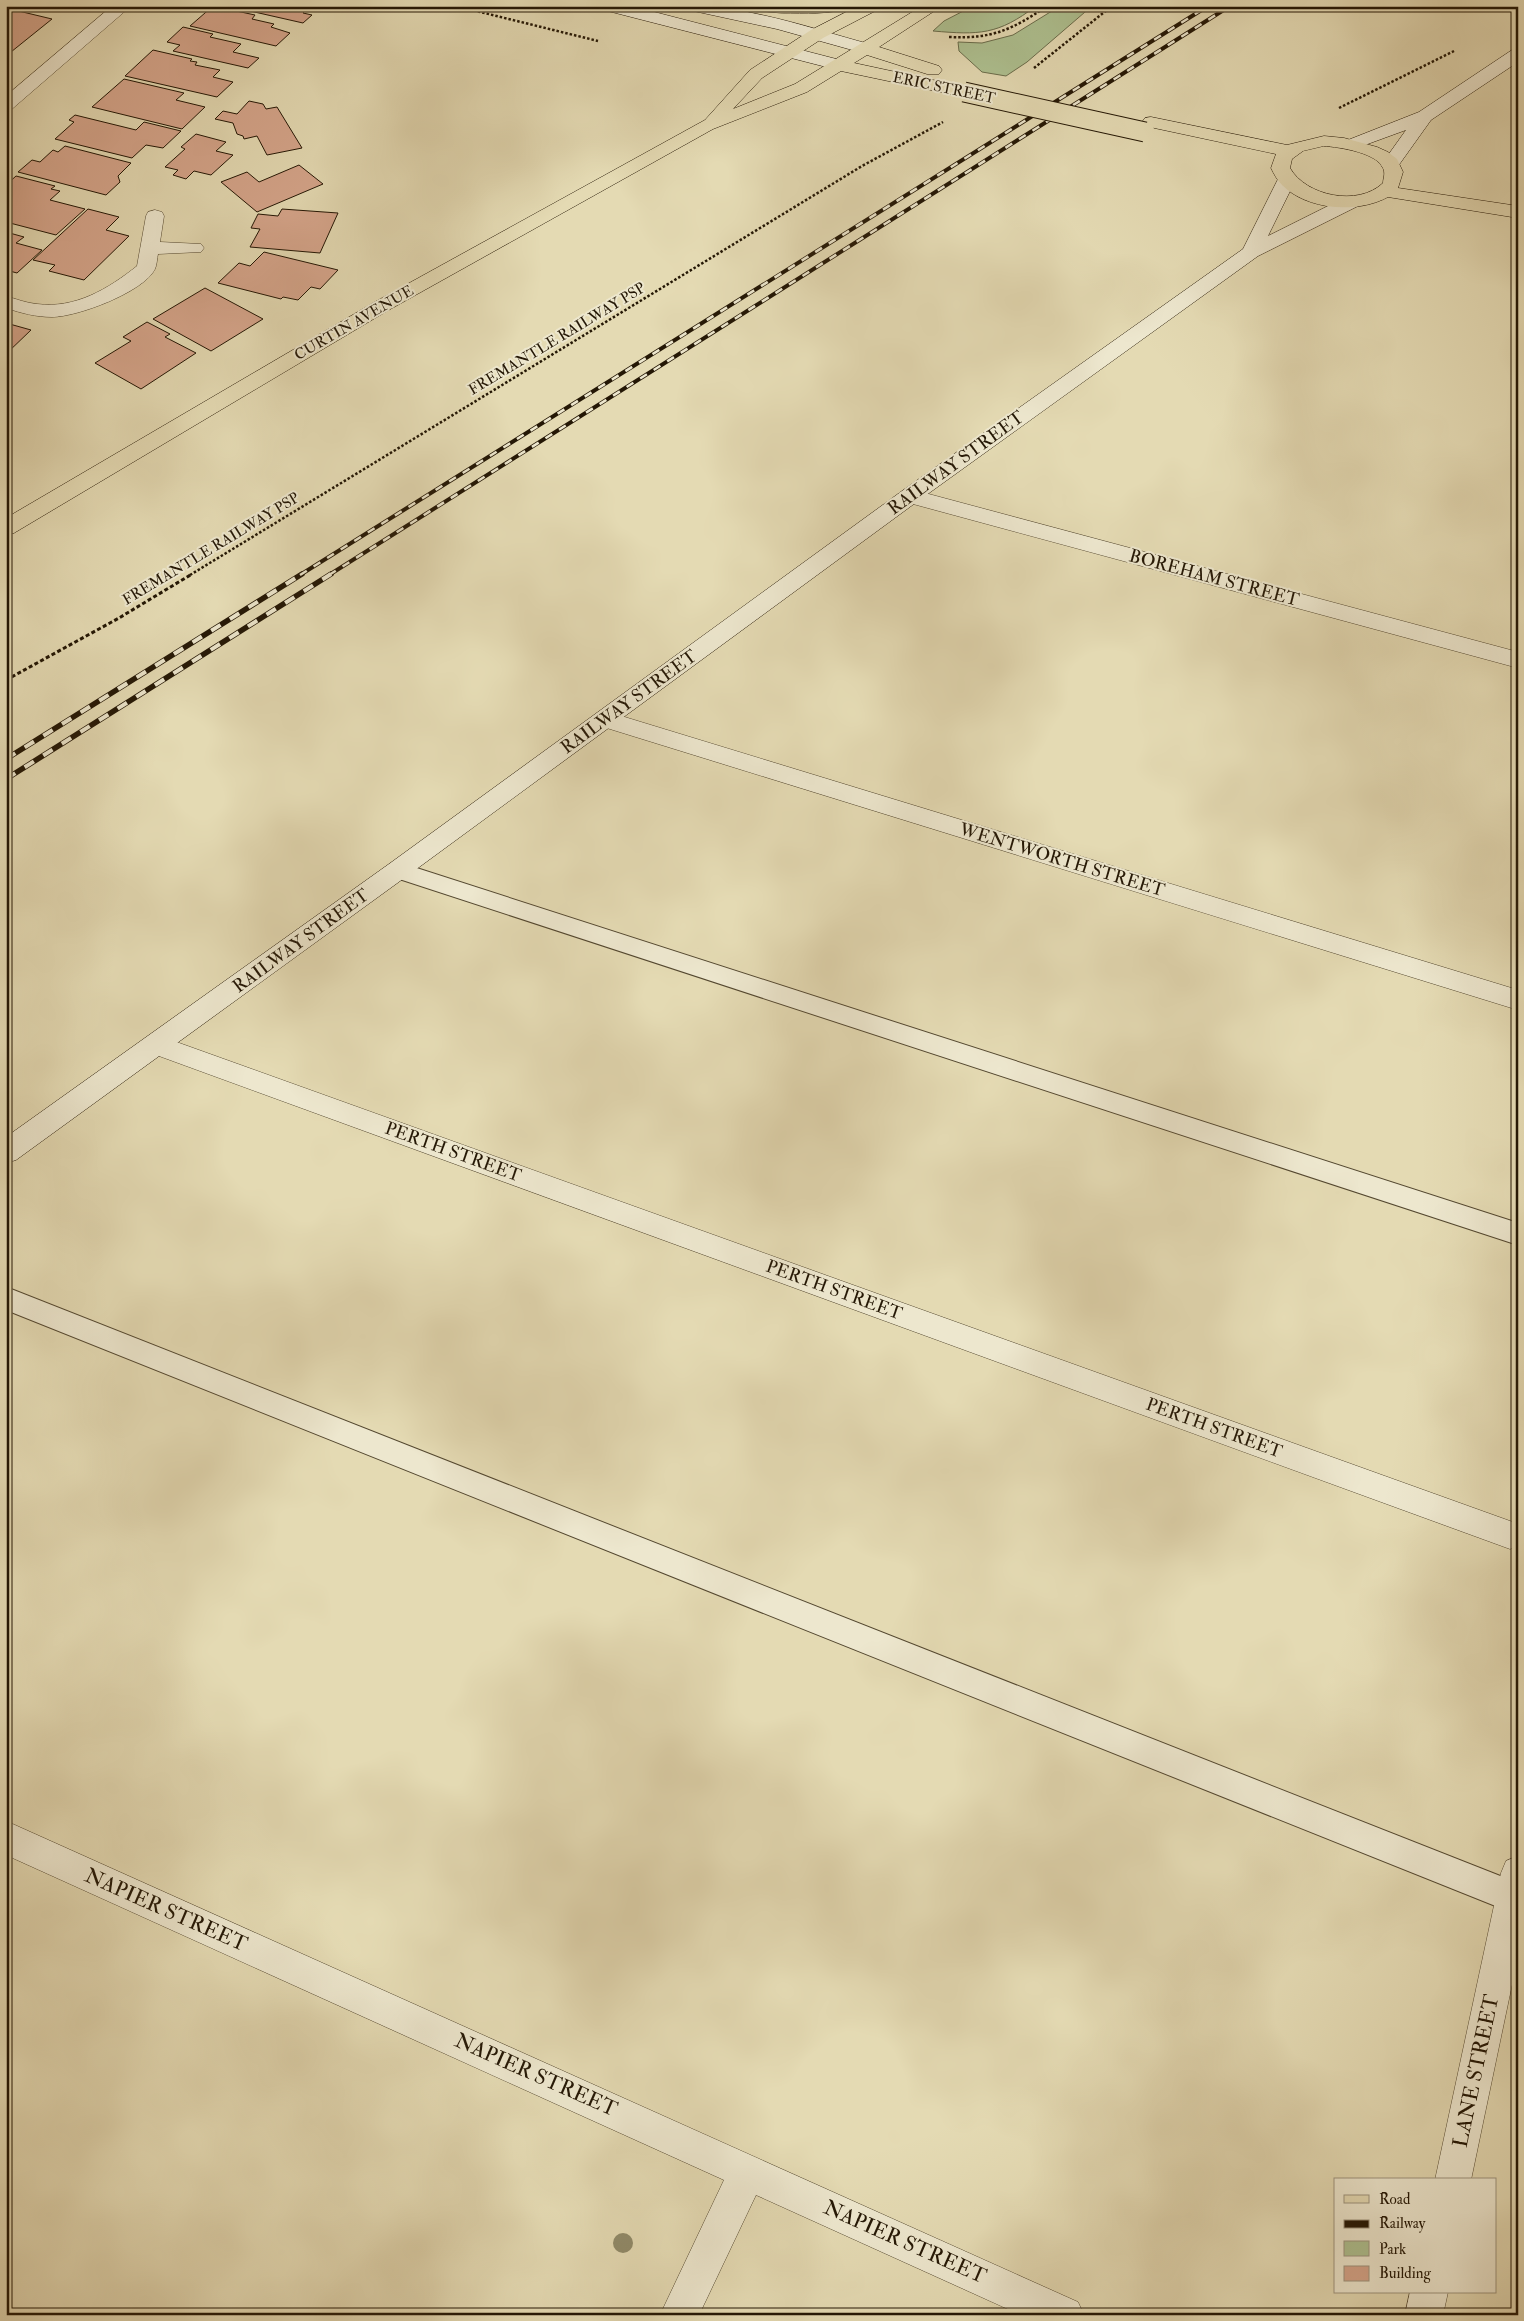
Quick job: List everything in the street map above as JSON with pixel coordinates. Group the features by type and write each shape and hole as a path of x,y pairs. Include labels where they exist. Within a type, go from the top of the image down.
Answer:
{"main road":[{"path":"758,6 799,9 842,6"},
{"name":"CURTIN AVENUE","path":"707,126 756,74 817,34 871,6"},
{"name":"CURTIN AVENUE","path":"6,528 380,307 707,126 801,88 863,48 934,6"},
{"name":"ERIC STREET","path":"863,48 967,87"},
{"name":"ERIC STREET","path":"838,65 967,87 1284,157"},
{"path":"1390,177 1376,196 1351,202 1313,197 1297,190 1286,181 1280,172 1284,157 1310,142 1339,141 1354,144 1376,153 1390,177 1518,211"}],"street":[{"path":"6,105 123,6"},
{"name":"ERIC STREET","path":"610,6 838,65"},
{"name":"ERIC STREET","path":"695,6 817,34 863,48"},
{"path":"1354,144 1425,116 1518,54"},
{"path":"1390,177 1425,116"},
{"name":"RAILWAY STREET","path":"1251,252 1286,181"},
{"name":"RAILWAY STREET","path":"6,1152 157,1045 910,496 1251,252 1351,202"},
{"path":"6,302 38,310 63,310 86,304 119,289 146,268 155,216"},
{"path":"150,248 194,248"},
{"name":"BOREHAM STREET","path":"910,496 1518,660"},
{"name":"WENTWORTH STREET","path":"606,719 1518,1000"},
{"name":"PERTH STREET","path":"157,1045 1510,1535"},
{"name":"NAPIER STREET","path":"6,1838 748,2170 1065,2315"},
{"name":"LANE STREET","path":"1453,2178 1515,1885"},
{"path":"679,2315 748,2170"},
{"path":"1424,2315 1429,2294"}],"lane":[{"path":"398,870 1518,1234"},
{"path":"6,1298 1515,1885"}],"path":[{"path":"456,6 600,41"},
{"path":"943,36 975,38 1000,34 1018,27 1047,6"},
{"path":"1105,6 1110,7"},
{"path":"1029,71 1046,60 1077,32 1110,7"},
{"path":"1336,110 1457,50"},
{"name":"FREMANTLE RAILWAY PSP","path":"6,680 119,618 862,166 945,121"}],"green space":[{"path":"973,6 1036,6 1010,23 988,31 963,33 933,31 944,21"},
{"path":"1060,6 1092,6 1027,62 1006,76 982,72 959,51 958,42 982,43 1013,35"}],"building":[{"path":"213,6 255,15 252,19 274,24 271,27 290,33 276,46 190,26"},
{"path":"228,6 310,6 303,13 312,15 303,23"},
{"path":"6,8 52,19 6,56"},
{"path":"183,27 213,34 210,37 241,44 233,52 259,58 248,68 173,51 180,45 167,42"},
{"path":"153,50 192,59 190,61 197,62 195,65 220,70 213,77 233,82 217,97 125,76"},
{"path":"124,79 184,93 176,100 205,107 182,129 92,107"},
{"path":"249,101 263,104 266,109 277,107 302,148 267,155 257,136 244,139 243,136 237,134 233,123 215,119 223,111 237,114"},
{"path":"75,115 136,130 144,122 181,131 163,148 146,145 132,158 55,139 74,122 69,120"},
{"path":"196,134 226,142 216,151 233,155 211,175 194,171 186,179 173,175 178,170 165,167 185,149 181,147"},
{"path":"65,146 131,163 118,176 120,182 106,195 18,172 32,160 40,162 53,150 58,152"},
{"path":"299,165 323,184 257,212 221,182 247,172 259,182"},
{"path":"16,176 55,186 51,189 60,191 50,200 85,209 56,235 6,222 6,185"},
{"path":"88,209 119,217 106,230 129,236 84,280 49,271 55,265 33,260"},
{"path":"282,209 338,213 320,253 250,247 260,229 251,228 258,214 278,216"},
{"path":"6,232 24,237 16,243 42,250 17,273 6,270"},
{"path":"264,252 338,270 320,289 311,287 298,300 283,297 281,299 218,283 239,263 250,266"},
{"path":"205,288 263,319 211,351 153,319"},
{"path":"147,322 170,334 165,337 196,353 141,389 95,363 131,341 123,337"},
{"path":"6,323 31,330 6,354"}],"railway":[{"path":"300,575 1208,6"},
{"path":"329,575 1230,6"},
{"path":"6,759 302,574"},
{"path":"6,779 331,574"}]}
